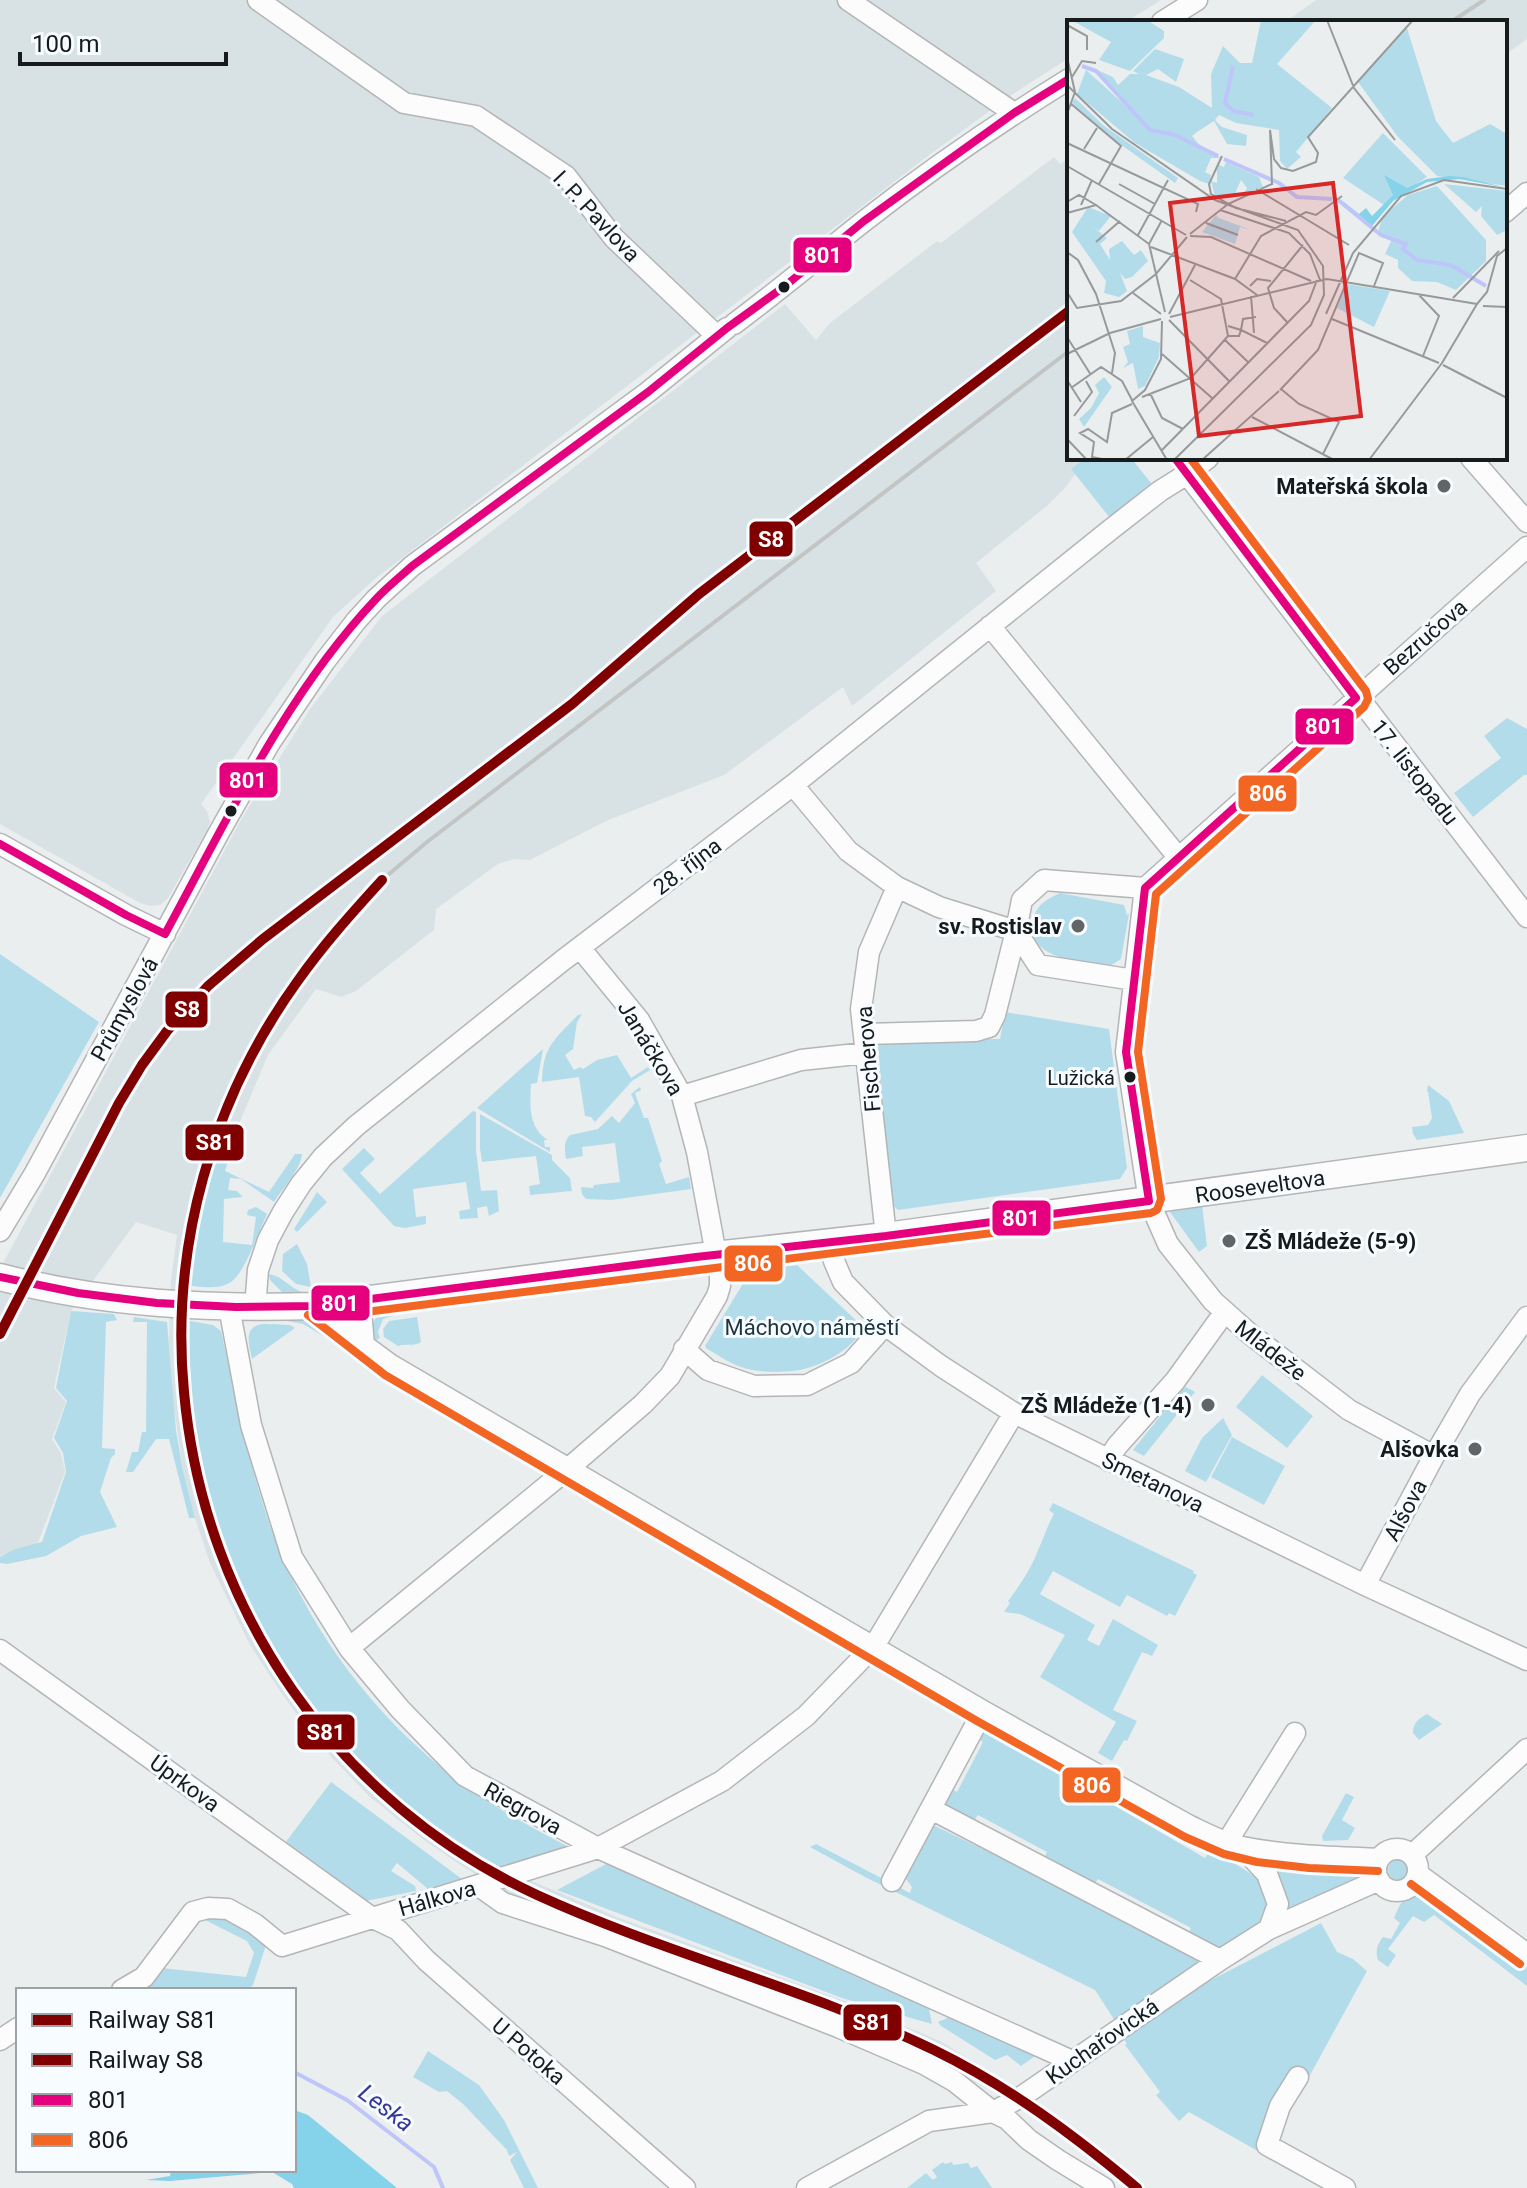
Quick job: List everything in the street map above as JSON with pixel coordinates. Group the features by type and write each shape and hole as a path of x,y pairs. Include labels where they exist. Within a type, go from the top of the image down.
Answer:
{"main road":[{"name":"Rooseveltova","path":"0,1277 65,1291 163,1304 242,1308 316,1306 886,1236 1527,1148"}],"street":[{"name":"I. P. Pavlova","path":"258,0 404,103 476,116 566,176 614,238 726,329"},
{"path":"848,0 1014,113"},
{"path":"1165,20 1197,0"},
{"name":"Průmyslová","path":"0,1231 35,1173 269,744 325,661 376,599 412,566 648,392 864,221 1014,113 1067,80"},
{"path":"1507,210 1527,193"},
{"name":"28. října","path":"242,1308 268,1240 283,1212 323,1157 391,1098 580,948 793,785 1160,491 1205,460"},
{"path":"1473,460 1527,522"},
{"name":"17. listopadu","path":"1187,474 1527,917"},
{"name":"Bezručova","path":"1145,888 1527,547"},
{"path":"990,626 1178,857"},
{"path":"793,785 848,851 897,887 939,907 1016,931 1038,965 1134,980"},
{"path":"0,844 165,934"},
{"path":"682,1096 865,1044 989,1027 995,1015 1022,900 1044,880 1145,888 1126,1052 1149,1201"},
{"name":"Fischerova","path":"886,1236 861,1009 869,952 897,887"},
{"name":"Janáčkova","path":"349,1648 643,1404 670,1376 717,1296 720,1276 697,1152 682,1096 639,1020 580,948"},
{"name":"Mládeže","path":"1149,1201 1168,1244 1224,1313 1349,1410 1434,1456"},
{"name":"Smetanova","path":"830,1241 843,1282 885,1325 967,1384 1014,1413 1365,1585 1527,1660"},
{"path":"360,1299 364,1345"},
{"path":"316,1306 391,1365 983,1711 1190,1826 1234,1844 1379,1870"},
{"name":"Riegrova","path":"242,1308 251,1425 292,1557 349,1648 400,1709 465,1776 598,1848 1072,2061"},
{"path":"1108,1460 1175,1381 1224,1313"},
{"name":"Alšova","path":"1365,1585 1470,1394 1527,1317"},
{"path":"684,1349 708,1370 754,1386 807,1385 851,1363 885,1325"},
{"name":"Hálkova","path":"125,1988 144,1977 193,1912 208,1908 228,1909 255,1924 282,1946 598,1848 722,1781 806,1716 874,1646 1014,1413"},
{"name":"Úprkova","path":"0,1650 371,1917"},
{"path":"892,1881 983,1711"},
{"path":"1234,1844 1295,1733"},
{"path":"1527,1749 1415,1864 1413,1885 1402,1891 1386,1888 1379,1870 1383,1854 1401,1849 1415,1864 1527,1954"},
{"path":"931,1809 1220,1960"},
{"path":"1234,1844 1267,1874 1278,1904 1269,1929"},
{"name":"Kuchařovická","path":"807,2188 929,2121 993,2112 1021,2097 1220,1960 1269,1929 1379,1870"},
{"path":"479,1886 503,1903 619,1941 924,2064 954,2081 1058,2160 1104,2188"},
{"name":"U Potoka","path":"371,1917 398,1930 426,1960 685,2188"},
{"path":"1298,2077 1280,2106 1267,2145 1345,2188"}],"shaded area":[{"path":"0,0 1161,0 1129,20 1067,20 1067,59 928,156 376,578 333,617 201,804 210,822 207,830 168,898 160,905 140,903 0,824"},
{"path":"1316,0 1527,0 1527,39 1507,54 1507,20 1288,20"},
{"path":"1054,157 1060,164 1067,160 1067,460 1095,460 1075,474 1048,505 976,563 996,591 852,706 843,687 724,775 606,821 530,860 513,859 498,864 436,909 434,930 356,991 341,997 316,989 268,1055 206,1202 192,1282 189,1339 192,1384 203,1467 241,1588 286,1673 305,1701 347,1749 406,1805 471,1851 503,1869 617,1917 850,2003 940,2041 1034,2099 1143,2188 1129,2188 1023,2108 931,2059 528,1902 496,1886 424,1840 370,1797 335,1761 278,1688 250,1645 210,1563 183,1471 171,1386 171,1280 177,1235 136,1222 71,1311 54,1388 66,1402 52,1439 61,1453 65,1472 36,1548 0,1556 0,1269 242,818 310,709 382,616 785,304 816,340 830,323 937,241 941,243"},
{"path":"296,2111 308,2115 397,2188 294,2188 272,2172 296,2172"},
{"path":"171,2172 272,2172 170,2181 146,2180 170,2176"}],"green space":[{"path":"1083,460 1133,460 1152,484 1110,518 1071,469"},
{"path":"1507,718 1527,729 1527,775 1473,817 1454,793 1501,758 1484,736"},
{"path":"1060,893 1124,905 1129,914 1121,959 1110,966 1072,960 1046,951 1037,943 1032,933 1037,909"},
{"path":"0,954 99,1022 0,1198"},
{"path":"1005,1012 1109,1029 1127,1168 1120,1179 898,1210 894,1206 886,1141 878,1046 885,1039 1000,1039"},
{"path":"582,1014 577,1022 573,1049 565,1055 574,1070 617,1055 631,1078 648,1067 650,1070 632,1081 595,1122 585,1116 579,1077 542,1082 551,1044"},
{"path":"543,1049 537,1083 531,1084 531,1108 534,1123 548,1140 544,1140 545,1147 550,1147 550,1152 477,1108"},
{"path":"1428,1085 1449,1101 1464,1133 1417,1140 1412,1127 1428,1125 1432,1118"},
{"path":"640,1087 641,1090 635,1093 644,1118 648,1118 666,1184 689,1177 691,1189 611,1200 586,1199 581,1187 593,1188 594,1185 620,1182 615,1143 582,1147 583,1156 566,1159 566,1140 570,1135 598,1129 612,1116 619,1123 635,1103 631,1094"},
{"path":"473,1111 476,1112 476,1150 481,1191 497,1190 499,1211 489,1216 487,1206 477,1208 478,1218 460,1219 459,1211 470,1209 466,1182 413,1189 416,1217 426,1216 426,1224 405,1228 394,1226 342,1169 364,1148 375,1159 360,1173 380,1194"},
{"path":"480,1114 552,1155 552,1160 570,1178 572,1191 530,1195 529,1186 540,1184 536,1156 482,1162"},
{"path":"226,1126 238,1129 225,1171 269,1192 295,1154 302,1154 301,1160 274,1202 241,1179 230,1178 228,1190 237,1191 243,1197 224,1199 223,1242 252,1245 256,1217 247,1215 248,1210 256,1207 267,1214 246,1261 231,1282 215,1287 186,1285 201,1204"},
{"path":"317,1192 327,1202 297,1232 294,1229"},
{"path":"1202,1205 1207,1246 1199,1252 1170,1212 1171,1209"},
{"path":"297,1244 307,1264 311,1287 296,1284 282,1271 283,1254"},
{"name":"Máchovo náměstí","path":"797,1265 862,1326 854,1341 830,1359 812,1367 781,1372 747,1369 707,1349 705,1346 750,1272"},
{"path":"269,1274 304,1293 282,1292 270,1280"},
{"path":"471,1299 472,1305 420,1312 420,1306"},
{"path":"393,1304 395,1315 383,1319 378,1332 380,1338 375,1341 375,1318"},
{"path":"71,1311 114,1314 117,1320 106,1322 102,1448 115,1449 115,1454 100,1492 117,1527 81,1536 46,1556 0,1563 0,1557 15,1549 42,1542 66,1472 63,1453 54,1438 67,1401 56,1388"},
{"path":"134,1317 167,1322 176,1431 195,1518 189,1518 169,1439 156,1439 133,1472 126,1472 132,1452 138,1452 142,1432 146,1432 147,1322 133,1322"},
{"path":"417,1317 421,1342 398,1346 384,1337 383,1329 389,1321"},
{"path":"271,1318 318,1321 365,1356 363,1359 303,1324"},
{"path":"190,1321 213,1325 221,1331 245,1437 276,1542 310,1613 331,1647 380,1709 437,1764 492,1804 567,1846 503,1869 447,1834 395,1795 348,1750 305,1700 254,1616 217,1520 195,1419 190,1369"},
{"path":"260,1324 295,1328 252,1359 250,1331"},
{"path":"1262,1375 1313,1416 1287,1448 1236,1407"},
{"path":"1186,1387 1195,1392 1144,1456 1133,1450 1181,1390"},
{"path":"1223,1418 1232,1435 1206,1482 1185,1471 1202,1438"},
{"path":"1232,1437 1285,1466 1264,1505 1211,1477"},
{"path":"1053,1503 1197,1575 1175,1616 1169,1613 1167,1616 1127,1595 1120,1607 1053,1571 1040,1594 1095,1625 1087,1640 1099,1646 1113,1619 1158,1645 1152,1656 1142,1652 1113,1710 1137,1721 1112,1761 1098,1753 1116,1722 1040,1677 1065,1635 1020,1614 1004,1612 1035,1557 1054,1514 1049,1510"},
{"path":"1427,1714 1442,1724 1419,1740 1413,1733 1414,1727"},
{"path":"985,1724 997,1725 1091,1780 1086,1789 1205,1858 1210,1850 1254,1876 1262,1882 1270,1896 1267,1922 1226,1947 1209,1948 1187,1936 1191,1928 1098,1879 1092,1888 1042,1862 1047,1852 978,1815 973,1822 947,1810 944,1803 950,1788 957,1792 983,1742 976,1737"},
{"path":"331,1782 462,1879 428,1889 397,1863 391,1871 415,1886 416,1891 366,1901 285,1843"},
{"path":"1346,1793 1354,1797 1342,1820 1355,1828 1348,1840 1323,1841 1322,1836"},
{"path":"929,1823 1193,1951 1198,1962 1194,1971 1117,2024 1095,1990 810,1847 816,1844 910,1893 912,1887 905,1871"},
{"path":"1398,1860 1405,1863 1408,1870 1405,1877 1398,1880 1391,1877 1388,1870 1391,1863"},
{"path":"1270,1863 1357,1867 1363,1871 1354,1879 1288,1910 1284,1891"},
{"path":"606,1864 920,1998 929,2009 932,2024 842,1998 557,1890"},
{"path":"1417,1892 1434,1895 1527,1966 1527,1986 1434,1915 1424,1922 1413,1916 1388,1949 1396,1955 1388,1967 1378,1960 1379,1942 1383,1937 1391,1939 1400,1923 1394,1918 1400,1905"},
{"path":"222,1911 267,1942 253,1985 249,1988 136,1988 161,1968 246,1977 254,1953 247,1941 201,1918"},
{"path":"1321,1923 1337,1952 1353,1959 1367,1971 1297,2099 1292,2098 1274,2131 1282,2135 1270,2158 1189,2112 1179,2121 1156,2095 1160,2092 1122,2038 1186,1993"},
{"path":"956,2014 1041,2052 1021,2066 1007,2055 995,2060 938,2022"},
{"path":"428,2051 479,2085 504,2120 538,2188 524,2188 510,2160 517,2152 509,2156 507,2150 463,2104 447,2091 439,2092 413,2077"},
{"path":"943,2162 952,2162 953,2165 968,2163 971,2168 977,2166 992,2188 907,2188 926,2173 933,2180 937,2177 932,2170"}],"waterway":[{"name":"Leska","path":"296,2073 347,2100 434,2167 443,2188"}],"railway":[{"path":"1454,20 1484,0"},
{"path":"382,880 427,842 1067,353"}],"rail line":[{"name":"S8","path":"0,1334 119,1103 167,1031 208,986 263,939 572,704 699,594 1067,313"},
{"name":"S81","path":"382,880 317,955 267,1028 220,1125 203,1177 191,1230 181,1338 184,1392 197,1472 219,1550 252,1623 293,1691 343,1753 400,1808 465,1856 537,1895 586,1916 836,2008 934,2050 988,2079 1040,2113 1137,2188"}],"transit line":[{"name":"801","path":"0,844 165,934 235,803 286,717 344,636 385,590 412,566 648,392 864,221 1014,113 1067,80"},
{"name":"801","path":"0,1277 78,1293 157,1303 236,1307 316,1306 1149,1201 1126,1052 1145,888 1356,698 1177,460"},
{"name":"806","path":"318,1318 1047,1227 1157,1210 1161,1199 1138,1052 1156,894 1364,707 1368,699 1366,691 1192,460"},
{"name":"806","path":"308,1315 385,1375 977,1721 1185,1837 1224,1854 1257,1862 1378,1871"},
{"name":"806","path":"1411,1884 1520,1964"}],"place":[{"name":"Mateřská škola","path":"1444,486"},
{"name":"sv. Rostislav","path":"1078,926"},
{"name":"Lužická","path":"1130,1077"},
{"name":"ZŠ Mládeže (5-9)","path":"1229,1241"},
{"name":"ZŠ Mládeže (1-4)","path":"1208,1405"},
{"name":"Alšovka","path":"1475,1449"}]}
